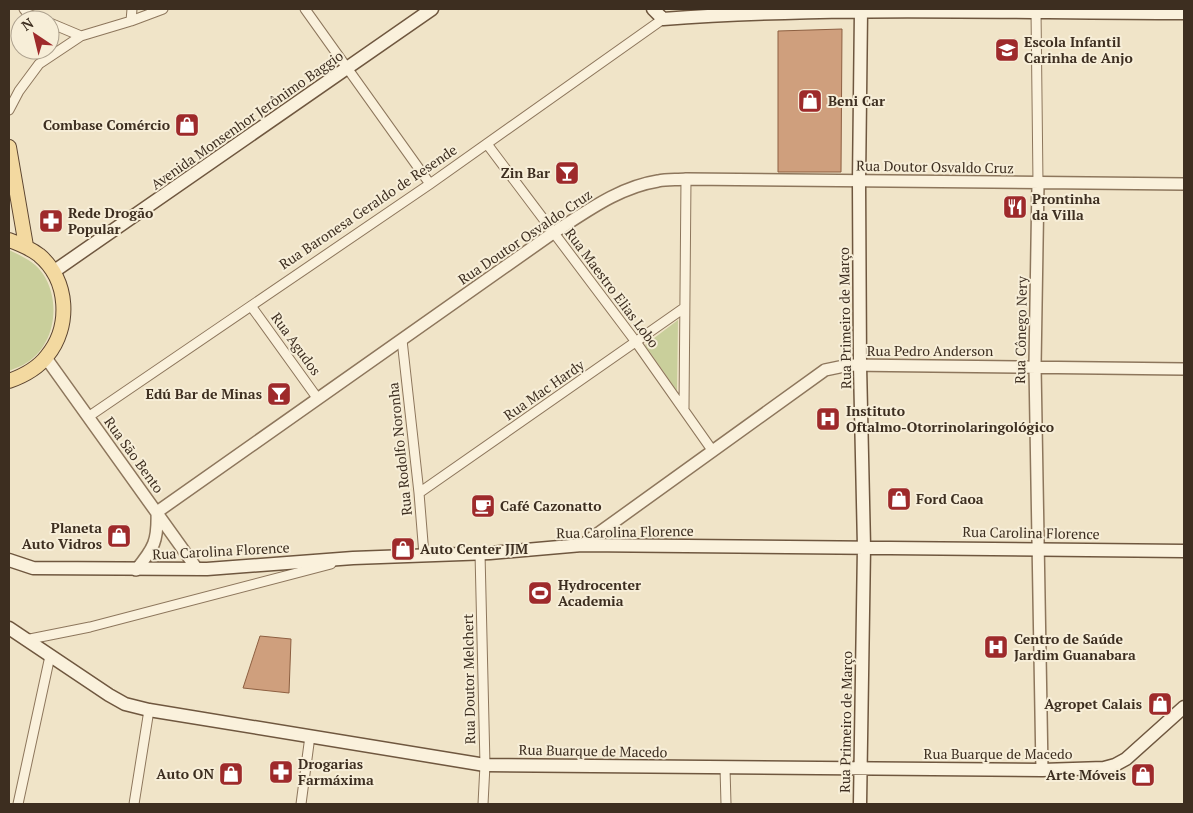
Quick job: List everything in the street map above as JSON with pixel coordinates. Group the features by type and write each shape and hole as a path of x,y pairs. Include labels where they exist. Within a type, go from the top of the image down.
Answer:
{"main road":[{"name":"Avenida Monsenhor Jerônimo Baggio","path":"53,272 432,9"},
{"path":"653,9 663,19 724,12 861,10 1184,13"},
{"name":"Rua Primeiro de Março","path":"860,804 864,547 860,365 859,182 861,10"},
{"path":"9,147 26,246"},
{"path":"9,240 26,246 40,256 58,279 64,299 62,329 56,345 46,358 24,375 9,381"},
{"name":"Rua Carolina Florence","path":"9,560 33,568 136,570 253,567 353,558 480,553 582,545 1037,548 1184,551"},
{"name":"Rua Buarque de Macedo","path":"9,628 108,695 125,704 149,710 485,765 1042,770 1104,768 1115,765 1126,758 1184,707"}],"street":[{"path":"131,21 132,9"},
{"path":"9,110 19,91 39,64 81,36 163,9"},
{"path":"305,9 430,184"},
{"name":"Rua Cônego Nery","path":"1036,11 1038,184 1034,366 1042,770"},
{"name":"Rua Baronesa Geraldo de Resende","path":"88,417 430,184 663,19"},
{"path":"60,27 81,36"},
{"name":"Rua Maestro Elias Lobo","path":"487,144 636,342 712,450"},
{"path":"684,408 686,179"},
{"name":"Rua Doutor Osvaldo Cruz","path":"157,512 553,233 600,203 635,187 659,180 686,179 1184,184"},
{"name":"Rua Agudos","path":"251,306 318,399"},
{"name":"Rua Mac Hardy","path":"419,493 684,308"},
{"name":"Rua Rodolfo Noronha","path":"402,340 424,556"},
{"name":"Rua São Bento","path":"46,358 197,569"},
{"name":"Rua Pedro Anderson","path":"582,545 825,370 849,365 1184,369"},
{"path":"136,570 152,550 158,532 157,512"},
{"name":"Rua Doutor Melchert","path":"480,553 485,765 483,804"},
{"path":"26,640 90,627 353,558"},
{"path":"18,804 50,656"},
{"path":"134,804 149,710"},
{"path":"301,804 310,736"},
{"path":"725,768 726,804"}],"green space":[{"path":"9,250 32,263 43,274 49,286 53,311 52,324 42,348 23,365 9,371"},
{"path":"678,320 677,391 645,345"}],"building":[{"name":"Beni Car","path":"842,29 841,172 778,172 778,31"},
{"path":"260,636 291,639 289,693 243,688"}],"place":[{"name":"Escola Infantil Carinha de Anjo","path":"1007,50"},
{"name":"Beni Car","path":"810,101"},
{"name":"Combase Comércio","path":"187,125"},
{"name":"Zin Bar","path":"567,173"},
{"name":"Prontinha da Villa","path":"1015,207"},
{"name":"Rede Drogão Popular","path":"51,221"},
{"name":"Edú Bar de Minas","path":"279,394"},
{"name":"Instituto Oftalmo-Otorrinolaringológico","path":"828,419"},
{"name":"Ford Caoa","path":"899,499"},
{"name":"Café Cazonatto","path":"483,506"},
{"name":"Planeta Auto Vidros","path":"119,536"},
{"name":"Auto Center JJM","path":"403,549"},
{"name":"Hydrocenter Academia","path":"540,593"},
{"name":"Centro de Saúde Jardim Guanabara","path":"996,647"},
{"name":"Agropet Calais","path":"1160,704"},
{"name":"Drogarias Farmáxima","path":"281,772"},
{"name":"Auto ON","path":"231,774"},
{"name":"Arte Móveis","path":"1143,775"}]}
